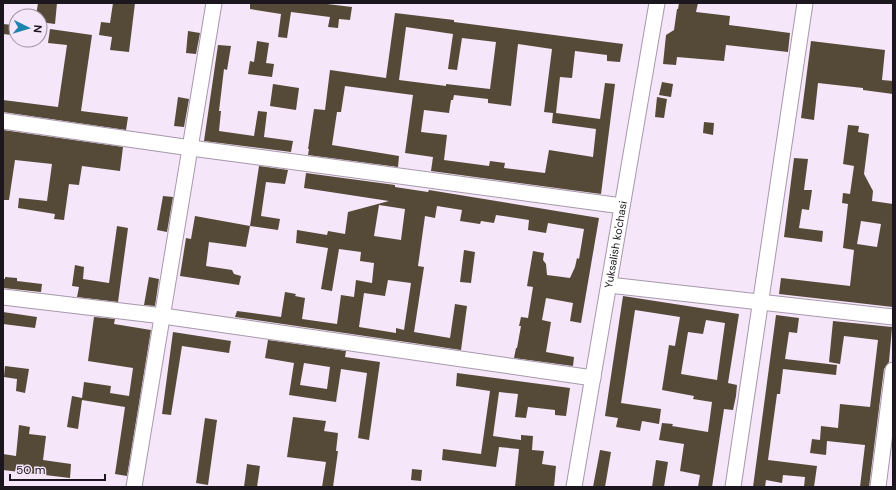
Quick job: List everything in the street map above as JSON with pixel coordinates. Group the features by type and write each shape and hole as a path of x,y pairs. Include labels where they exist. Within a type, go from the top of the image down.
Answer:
{"street":[{"path":"134,487 214,3"},
{"name":"Yuksalish ko'chasi","path":"574,487 657,3"},
{"path":"733,487 805,3"},
{"path":"3,121 622,206"},
{"path":"609,284 893,317"},
{"path":"3,297 163,316 593,378"},
{"path":"878,487 893,370"}],"building":[{"path":"38,3 57,3 55,24 48,23 48,8 37,8"},
{"path":"113,3 135,3 129,52 110,50 112,37 99,35 101,22 110,23"},
{"path":"250,3 319,3 352,7 350,20 339,19 338,28 328,27 330,17 291,12 287,38 278,37 281,14 250,9"},
{"path":"679,3 698,3 696,12 730,16 729,25 790,33 788,52 726,45 724,61 677,57 676,65 663,64 666,35 674,30"},
{"path":"395,13 623,44 620,62 607,61 607,55 575,51 572,78 560,77 556,113 600,119 605,83 615,84 601,194 431,171 433,157 405,153 413,95 345,86 341,112 337,112 332,145 399,156 398,167 308,155 314,109 325,110 330,70 386,78","holes":["406,27 453,34 448,69 457,70 462,38 496,42 490,89 446,84 446,86 399,80","518,44 552,49 544,112 553,113 552,123 596,129 593,157 549,150 545,173 504,168 505,163 490,161 489,166 444,160 447,135 421,132 424,110 449,113 451,100 453,100 454,95 488,99 488,103 511,106"]},
{"path":"3,24 8,24 8,35 3,34"},
{"path":"50,29 92,35 81,111 128,117 126,130 3,112 3,100 58,107 67,45 48,43"},
{"path":"188,31 200,33 196,54 186,53"},
{"path":"257,41 269,43 266,63 274,64 272,77 248,74 250,61 254,62"},
{"path":"811,41 885,50 882,80 893,81 893,94 863,90 863,88 818,83 814,120 801,118"},
{"path":"218,45 231,46 227,70 224,69 219,111 221,111 219,131 254,136 258,111 267,112 264,137 293,141 291,152 204,141"},
{"path":"662,82 673,84 671,97 659,95"},
{"path":"273,84 299,88 296,110 270,106"},
{"path":"178,97 189,99 184,127 174,126"},
{"path":"657,97 667,99 664,118 655,117"},
{"path":"704,122 714,123 713,135 703,133"},
{"path":"848,125 859,126 858,132 869,134 864,174 873,191 872,201 893,204 893,307 779,294 781,278 850,286 854,250 843,248 848,204 842,203 843,193 850,194 854,166 843,164","holes":["861,221 881,224 877,247 857,244"]},
{"path":"3,130 123,147 120,171 82,166 79,185 69,184 64,220 54,219 55,214 18,208 19,198 47,201 52,164 15,160 9,200 3,200"},
{"path":"794,158 808,159 804,190 812,190 809,210 802,209 799,228 823,231 822,242 784,237"},
{"path":"259,166 288,170 285,184 266,182 261,216 280,219 278,230 250,226"},
{"path":"306,173 395,185 395,187 428,192 429,190 599,218 581,323 570,321 573,303 546,298 542,320 551,322 546,352 574,357 573,366 514,358 521,326 519,326 521,317 528,318 533,287 527,286 533,251 544,253 543,260 546,264 547,275 570,278 577,258 579,259 584,229 548,223 546,233 528,230 529,220 496,215 494,223 481,221 480,224 460,221 462,210 437,206 435,218 425,216 418,266 424,267 414,332 450,338 455,304 467,306 461,350 235,317 237,311 281,317 285,292 296,294 295,296 305,298 302,319 337,324 341,295 354,297 356,280 372,283 374,263 360,261 361,252 339,249 332,291 321,289 328,248 296,243 297,230 327,235 328,231 345,234 348,212 389,201 304,188","holes":["379,205 405,209 401,240 374,236","388,280 411,283 404,330 396,328 396,333 359,327 364,293 385,296"]},
{"path":"163,196 173,197 167,232 157,230"},
{"path":"195,216 250,226 246,247 209,242 206,266 232,270 234,274 241,276 239,285 180,276 186,238 191,239"},
{"path":"117,226 128,228 118,302 77,297 79,287 72,286 75,265 84,267 83,279 109,283"},
{"path":"464,250 475,252 471,283 460,282"},
{"path":"5,277 17,278 17,281 42,284 41,292 3,288 3,279 5,279"},
{"path":"149,277 159,279 155,306 144,305"},
{"path":"623,296 739,314 728,383 737,385 736,396 733,410 724,409 712,487 698,487 700,475 680,471 684,444 659,440 662,423 708,432 712,402 693,399 694,396 662,390 669,345 675,346 680,317 635,310 621,403 661,409 659,424 642,421 640,431 616,427 618,418 605,416","holes":["706,320 725,323 717,380 681,374 688,332 703,334"]},
{"path":"3,312 37,317 35,328 3,324"},
{"path":"776,315 799,318 797,333 789,332 785,359 837,365 836,375 783,369 780,394 777,394 768,460 817,466 814,487 804,487 805,477 783,475 782,483 766,480 765,487 753,487"},
{"path":"94,317 115,319 114,324 151,330 127,476 115,474 125,407 82,400 78,429 67,427 72,396 82,398 84,382 111,386 110,393 129,396 133,368 88,361"},
{"path":"833,321 892,327 889,362 884,369 869,487 860,487 865,445 827,441 826,455 810,453 812,439 820,440 821,426 838,428 840,404 870,407 878,340 844,336 840,364 829,362"},
{"path":"173,332 231,341 229,353 182,346 171,415 162,414"},
{"path":"268,340 346,351 345,357 380,362 369,440 358,438 367,373 341,369 336,402 289,395 294,363 265,358","holes":["304,363 330,367 327,389 300,385"]},
{"path":"5,366 29,369 25,393 16,391 17,379 4,377"},
{"path":"457,373 570,388 566,416 555,415 555,410 528,407 526,418 515,417 518,394 499,392 493,436 521,440 521,435 533,436 532,450 544,451 542,464 556,466 554,487 515,487 519,449 499,447 496,467 442,460 443,449 481,454 490,391 456,386"},
{"path":"293,417 326,421 324,431 338,433 336,451 338,451 333,487 322,487 326,462 287,457"},
{"path":"205,418 217,420 208,485 196,483"},
{"path":"19,425 30,427 29,434 46,436 43,460 71,464 70,478 3,470 3,454 16,456"},
{"path":"600,450 611,452 605,487 593,487"},
{"path":"656,460 668,462 664,487 652,487"},
{"path":"247,464 260,466 257,487 244,487"},
{"path":"412,469 422,470 421,481 411,480"}]}
